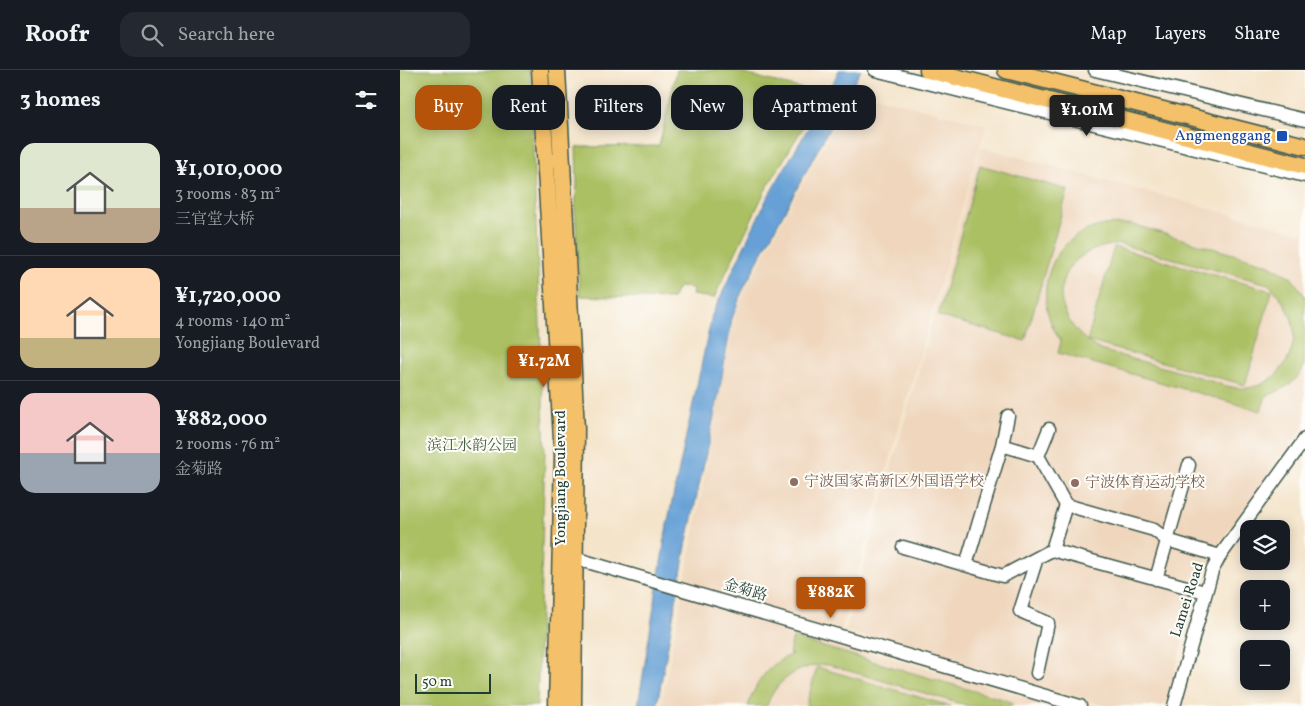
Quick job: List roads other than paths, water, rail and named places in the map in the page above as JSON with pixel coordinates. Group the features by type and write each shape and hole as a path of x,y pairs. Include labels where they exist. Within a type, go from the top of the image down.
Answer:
{"main road":[{"name":"Yongjiang Boulevard","path":"540,70 563,456 557,706"},
{"name":"Yongjiang Boulevard","path":"557,70 576,429 573,706"},
{"path":"928,70 1305,166"},
{"path":"1006,70 1305,146"}],"street":[{"path":"875,70 1305,176"},
{"path":"1095,70 1305,120"},
{"path":"966,565 1002,445 1008,416"},
{"path":"1038,456 1049,430"},
{"name":"Lamei Road","path":"1174,706 1205,592 1220,556 1305,440"},
{"path":"1002,445 1038,456 1066,505 1154,530 1167,540 1220,556"},
{"path":"1156,579 1189,465"},
{"path":"903,547 1003,576 1052,550 1066,505"},
{"path":"1052,550 1205,592"},
{"name":"金菊路","path":"574,558 1080,706"},
{"path":"1037,673 1048,623 1020,611 1038,558"}],"water":[{"path":"839,70 861,70 853,85 832,85"},
{"path":"807,130 829,130 742,292 732,319 719,394 686,546 657,706 638,706 667,525 712,315 767,198"}],"place":[{"name":"Angmenggang","path":"1282,136"},
{"name":"宁波国家高新区外国语学校","path":"794,482"},
{"name":"宁波体育运动学校","path":"1075,483"}],"park label":[{"name":"滨江水韵公园","path":"472,446"}]}
